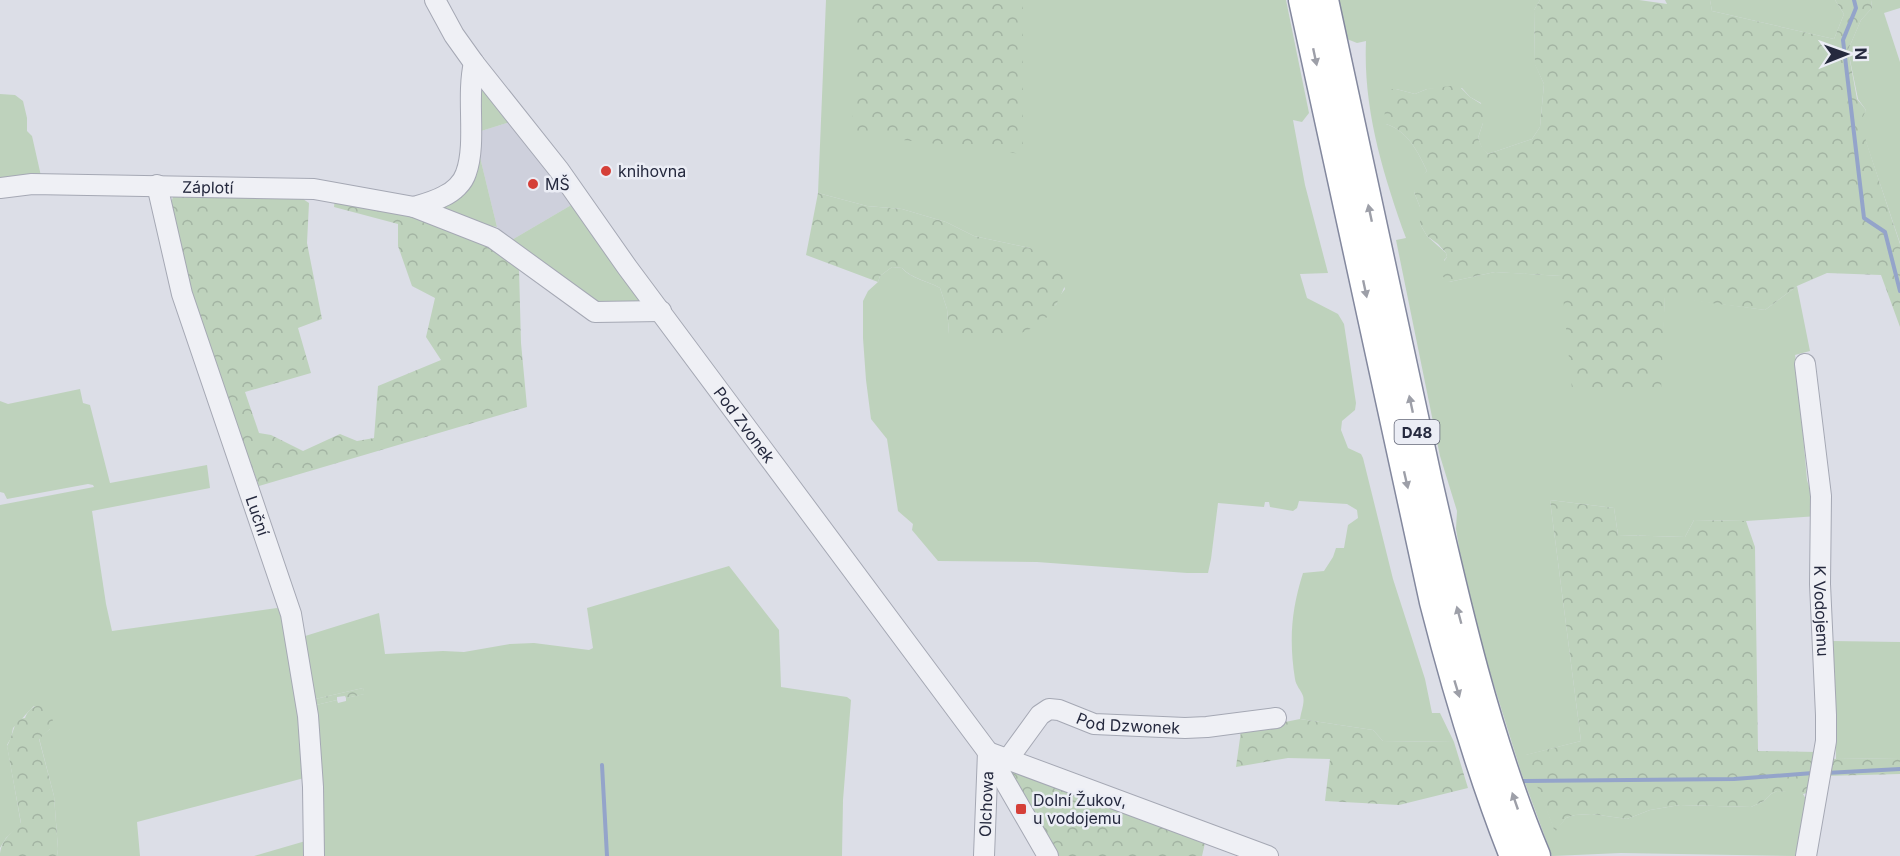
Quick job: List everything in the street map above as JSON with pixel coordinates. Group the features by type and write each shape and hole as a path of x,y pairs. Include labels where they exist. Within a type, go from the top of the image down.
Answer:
{"highway":[{"name":"D48","path":"1303,0 1434,602 1479,760 1514,856"},
{"name":"D48","path":"1324,0 1455,597 1475,676 1499,754 1536,856"}],"street":[{"name":"Pod Zvonek","path":"435,0 454,35 474,63 559,170 627,267 662,311 792,491 988,752 1048,856"},
{"path":"414,207 444,196 458,186 466,175 470,158 470,80 474,63"},
{"name":"Záplotí","path":"0,188 32,184 314,189 414,207 493,238 595,312 662,311"},
{"name":"Luční","path":"157,185 182,294 291,614 308,716 314,787 315,856"},
{"name":"K Vodojemu","path":"1806,364 1821,496 1820,584 1826,741 1806,856"},
{"name":"Pod Dzwonek","path":"1008,759 1040,715 1049,709 1059,710 1094,724 1185,728 1276,718"},
{"path":"988,752 1268,856"},
{"name":"Olchowa","path":"984,856 988,752"}],"shaded area":[{"path":"510,122 573,204 510,241 497,227 477,145 478,132"}],"green space":[{"path":"826,0 1286,0 1309,113 1302,122 1293,120 1305,185 1328,273 1300,274 1307,298 1338,314 1344,324 1356,403 1355,410 1342,421 1341,430 1348,448 1361,454 1363,458 1393,579 1425,679 1432,713 1440,713 1454,742 1383,741 1373,730 1300,719 1303,698 1296,681 1292,652 1292,626 1296,600 1303,573 1324,571 1336,548 1344,548 1348,525 1358,518 1357,510 1347,504 1299,501 1297,508 1293,511 1270,507 1269,502 1265,502 1264,507 1218,503 1208,573 1037,562 938,561 912,530 913,524 898,511 887,439 871,419 863,338 863,301 880,276 892,267 902,268 915,277 940,288 947,309 949,334 1056,305 1065,289 1058,271 1030,248 974,236 946,222 902,209 867,206 818,193"},
{"path":"1339,0 1540,0 1534,10 1535,64 1544,84 1540,127 1532,139 1488,154 1482,148 1478,138 1483,123 1481,103 1470,97 1462,88 1427,89 1415,94 1396,89 1386,124 1394,127 1406,137 1427,171 1414,192 1420,207 1420,224 1427,236 1446,253 1447,257 1444,260 1449,282 1495,272 1562,276 1660,379 1665,296 1765,310 1797,286 1810,351 1795,355 1801,387 1807,480 1811,493 1810,499 1818,516 1746,521 1694,520 1685,537 1618,535 1614,508 1550,500 1581,741 1526,755 1555,831 1566,818 1575,815 1592,814 1627,819 1650,810 1680,805 1751,807 1777,791 1797,792 1803,794 1806,799 1806,809 1795,856 1621,853 1552,856 1521,772 1483,650 1460,553 1456,529 1457,511 1440,456 1396,240 1406,238 1382,165 1371,116 1366,41 1357,43 1347,39"},
{"path":"1540,0 1639,0 1667,4 1665,0 1710,0 1712,11 1834,39 1844,14 1835,0 1871,0 1872,8 1861,20 1848,50 1857,99 1866,110 1862,119 1866,141 1900,244 1900,327 1881,275 1827,273 1797,286 1765,310 1665,297 1661,393 1572,389 1561,276 1495,272 1449,282 1439,273 1439,268 1447,257 1446,253 1427,236 1420,224 1420,207 1414,192 1415,183 1427,171 1406,137 1394,127 1386,124 1386,101 1392,89 1415,94 1427,89 1458,85 1470,97 1486,107 1478,138 1488,154 1532,139 1540,127 1544,84 1535,65 1534,10"},
{"path":"1710,0 1835,0 1844,14 1834,39 1712,11"},
{"path":"1871,0 1900,0 1900,8 1884,13 1900,62 1900,243 1862,130 1861,119 1866,110 1858,99 1848,50 1861,20 1872,8"},
{"path":"858,1 1023,4 1023,154 852,134"},
{"path":"477,80 510,122 478,132"},
{"path":"0,94 15,95 23,101 27,131 32,136 41,176 0,183"},
{"path":"477,145 497,227 469,222 454,216 459,193"},
{"path":"185,192 297,195 309,203 307,243 322,319 298,328 311,373 245,392 259,433 271,435 303,451 340,434 357,441 374,438 378,386 441,360 426,337 435,298 412,286 398,246 398,224 334,207 335,198 408,213 436,223 511,257 519,269 521,343 527,407 259,486 197,321 170,205 173,197"},
{"path":"459,193 467,207 454,216 435,209"},
{"path":"818,193 867,206 902,209 946,222 974,236 1030,248 1055,260 1058,271 1068,277 1058,300 1047,317 1024,332 986,341 949,334 947,309 940,288 915,277 902,268 892,267 880,276 878,282 806,255"},
{"path":"573,204 645,302 604,307 510,241"},
{"path":"80,389 83,403 90,405 110,483 207,465 210,488 92,511 112,631 277,608 284,612 308,777 137,822 140,856 57,856 54,796 39,738 50,729 34,706 13,728 7,745 21,824 6,838 0,848 0,505 94,487 88,484 7,499 4,493 0,492 0,401 8,404"},
{"path":"1550,500 1614,508 1618,535 1685,537 1694,520 1746,521 1755,547 1758,751 1818,752 1811,792 1803,794 1777,791 1751,807 1680,805 1650,810 1627,819 1592,814 1575,815 1566,818 1555,832 1525,755 1581,741"},
{"path":"729,566 779,630 781,687 847,697 851,700 843,800 842,856 320,856 312,706 337,700 338,703 346,701 346,698 364,694 363,688 311,700 302,637 379,613 385,654 464,652 510,644 534,643 589,650 593,648 587,608"},
{"path":"1833,641 1900,642 1900,758 1836,759"},
{"path":"363,688 365,694 346,698 345,696 337,697 337,700 312,706 311,700"},
{"path":"40,705 49,709 53,721 50,729 39,739 54,796 57,856 0,856 4,842 21,823 7,746 18,719 25,718 31,709"},
{"path":"1300,719 1373,730 1383,741 1454,742 1468,788 1399,805 1325,801 1330,759 1288,758 1236,767 1241,731"},
{"path":"1900,758 1900,774 1825,776 1827,759"},
{"path":"1007,769 1205,843 1202,856 1059,856"},
{"path":"309,840 309,856 254,856"}],"waterway":[{"path":"1854,0 1856,8 1843,40 1864,218 1885,232 1900,291"},
{"path":"602,765 607,856"},
{"path":"1826,773 1900,769"},
{"path":"1518,781 1734,779 1813,773"}],"place":[{"name":"knihovna","path":"606,171"},
{"name":"MŠ","path":"533,184"},
{"name":"Dolní Žukov, u vodojemu","path":"1021,809"}]}
